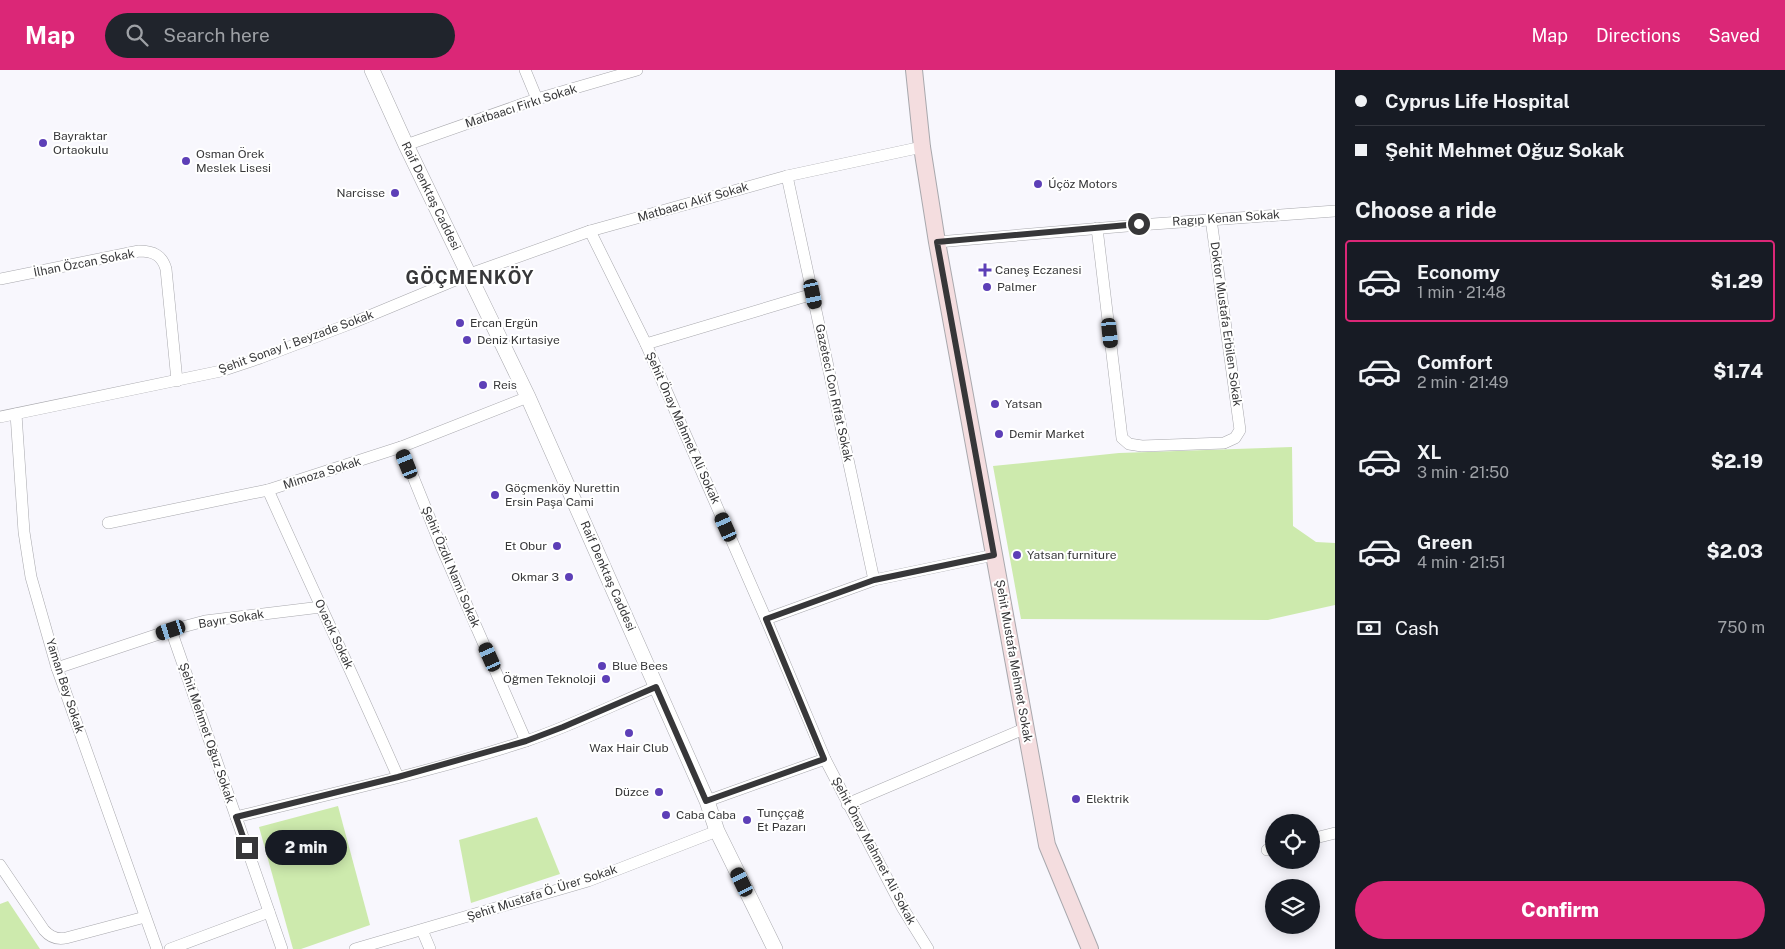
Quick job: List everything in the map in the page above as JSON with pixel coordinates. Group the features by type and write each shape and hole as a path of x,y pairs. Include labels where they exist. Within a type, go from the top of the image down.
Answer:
{"main road":[{"name":"Şehit Mustafa Mehmet Sokak","path":"914,70 922,147 937,242 1047,845 1090,949"}],"street":[{"name":"Raif Denktaş Caddesi","path":"372,70 406,145 528,397 706,801 717,831 775,949"},
{"path":"525,70 537,99"},
{"name":"Matbaacı Firkı Sokak","path":"406,145 537,99 637,70"},
{"name":"Matbaacı Akif Sokak","path":"470,274 590,231 787,176 922,147"},
{"name":"Gazeteci Con Rıfat Sokak","path":"787,176 874,580"},
{"name":"Ragıp Kenan Sokak","path":"937,242 1211,219 1335,211"},
{"name":"Doktor Mustafa Erbilen Sokak","path":"1097,228 1122,438 1129,444 1142,446 1224,442 1235,438 1240,430 1211,219"},
{"name":"Şehit Önay Mahmet Ali Sokak","path":"590,231 646,344 766,619 824,759 902,907 928,949"},
{"name":"İlhan Özcan Sokak","path":"0,279 139,252 148,251 157,254 164,261 166,269 177,381"},
{"name":"Şehit Sonay İ. Beyzade Sokak","path":"0,417 177,381 221,370 260,358 352,323 470,274"},
{"path":"646,344 813,294"},
{"name":"Mimoza Sokak","path":"108,523 268,490 400,447 528,397"},
{"name":"Yaman Bey Sokak","path":"16,414 24,532 31,577 57,668 157,949"},
{"name":"Şehit Özdıl Nami Sokak","path":"400,447 440,546 526,741"},
{"name":"Ovacık Sokak","path":"268,490 320,607 360,688 398,777"},
{"path":"766,619 874,580 994,555"},
{"name":"Bayır Sokak","path":"57,668 171,630 205,621 320,607"},
{"name":"Şehit Mehmet Oğuz Sokak","path":"171,630 282,949"},
{"path":"236,817 398,777 526,741 656,687"},
{"path":"847,804 1026,728"},
{"path":"706,801 824,759"},
{"name":"Şehit Mustafa Ö. Ürer Sokak","path":"356,949 588,880 717,831"},
{"path":"1320,837 1335,833"},
{"path":"0,865 44,930 57,939 145,917"},
{"path":"170,949 269,912"},
{"path":"422,930 430,949"}],"green space":[{"path":"1292,447 1293,526 1316,542 1335,543 1335,605 1268,620 1021,619 993,466 1119,453"},
{"path":"338,806 370,925 301,949 293,949 259,827"},
{"path":"537,817 560,874 471,903 459,840"},
{"path":"8,901 40,949 0,949 0,904"}],"place":[{"name":"Bayraktar Ortaokulu","path":"43,143"},
{"name":"Osman Örek Meslek Lisesi","path":"186,161"},
{"name":"Úçöz Motors","path":"1038,184"},
{"name":"Narcisse","path":"395,193"},
{"name":"Caneş Eczanesi","path":"985,270"},
{"name":"Palmer","path":"987,287"},
{"name":"Ercan Ergün","path":"460,323"},
{"name":"Deniz Kırtasiye","path":"467,340"},
{"name":"Reis","path":"483,385"},
{"name":"Yatsan","path":"995,404"},
{"name":"Demir Market","path":"999,434"},
{"name":"Göçmenköy Nurettin Ersin Paşa Cami","path":"495,495"},
{"name":"Et Obur","path":"557,546"},
{"name":"Yatsan furniture","path":"1017,555"},
{"name":"Okmar 3","path":"569,577"},
{"name":"Blue Bees","path":"602,666"},
{"name":"Öğmen Teknoloji","path":"606,679"},
{"name":"Wax Hair Club","path":"629,733"},
{"name":"Düzce","path":"659,792"},
{"name":"Elektrik","path":"1076,799"},
{"name":"Caba Caba","path":"666,815"},
{"name":"Tunççağ Et Pazarı","path":"747,820"}],"district":[{"name":"GÖÇMENKÖY","path":"470,277"}],"route":[{"path":"247,848 236,817 398,777 526,741 656,687 706,801 824,759 766,619 874,580 994,555 937,242 1139,224"}]}
